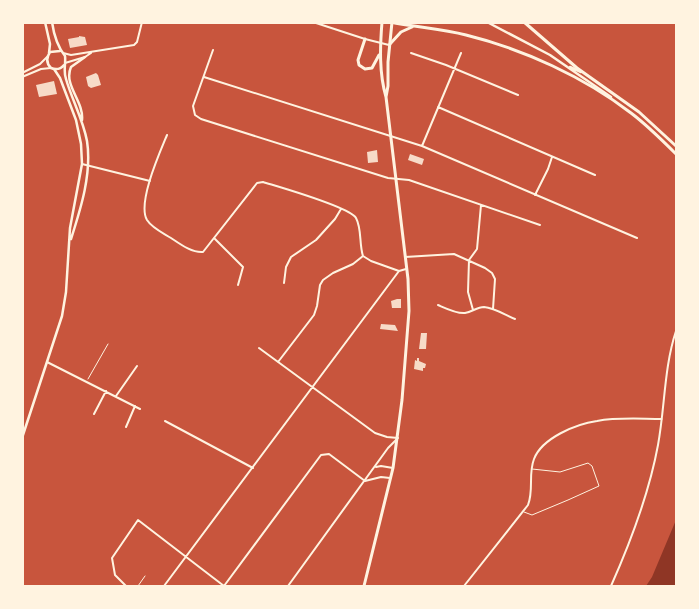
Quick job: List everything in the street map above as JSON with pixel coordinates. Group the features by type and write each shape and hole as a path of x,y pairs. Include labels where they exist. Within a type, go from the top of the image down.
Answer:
{"main road":[{"path":"22,438 48,362 64,304 70,228 82,164 81,144 76,120 60,78 47,62 50,44 45,22"},
{"path":"52,22 54,35 61,52 65,56 66,79 87,139 88,165 80,206 70,242"},
{"path":"364,586 391,478 398,438 408,322 408,279 380,52 382,22"},
{"path":"487,22 589,76"},
{"path":"524,22 549,45 638,112 676,146"},
{"path":"386,97 391,23 466,35 527,56 577,79 629,112"},
{"path":"390,45 401,32 412,26"},
{"path":"365,39 358,60 362,68 372,68 380,52"},
{"path":"48,55 53,51 61,52"},
{"path":"81,121 82,116 68,76 71,67 85,57"},
{"path":"562,62 629,112 676,154"},
{"path":"52,68 58,69 64,64"}],"street":[{"path":"61,52 71,55 134,45 137,42 142,22"},
{"path":"313,22 390,45"},
{"path":"213,50 193,106 194,113 200,119 388,178 409,180 540,225"},
{"path":"64,64 85,57 93,52"},
{"path":"410,52 518,95"},
{"path":"422,146 461,53"},
{"path":"22,73 40,64 48,55"},
{"path":"22,76 41,69 52,68"},
{"path":"204,77 422,146 637,238"},
{"path":"438,107 595,175"},
{"path":"167,135 150,181 144,204 146,219 154,228 195,252 200,253 207,248 259,183 266,183 351,212 356,217 363,256 398,271 406,270"},
{"path":"535,195 552,157"},
{"path":"82,164 150,181"},
{"path":"473,310 468,292 469,260 477,249 481,205"},
{"path":"284,283 286,267 291,258 316,240 341,208"},
{"path":"214,238 243,267 238,285"},
{"path":"405,257 448,253 469,260 492,274 495,280 493,309"},
{"path":"278,362 314,315 320,285 323,280 333,272 353,264 363,256"},
{"path":"164,586 398,271"},
{"path":"438,305 465,313 480,307 493,309 515,319"},
{"path":"611,586 647,494 662,419 668,368 676,331"},
{"path":"259,348 375,433 398,438"},
{"path":"48,362 140,409"},
{"path":"116,396 137,366"},
{"path":"94,414 106,391"},
{"path":"126,426 135,406"},
{"path":"464,586 523,512 531,496 531,469 537,452 544,444 572,429 594,421 662,419"},
{"path":"165,421 253,468"},
{"path":"288,586 388,448 398,438"},
{"path":"126,586 115,575 113,556 138,520 224,586 321,455 329,454 365,481"},
{"path":"374,469 380,466 393,468"},
{"path":"365,481 381,477 391,478"}],"lane":[{"path":"523,512 532,515 599,486 592,466 588,463 560,472 531,469"},
{"path":"138,586 145,576"}],"path":[{"path":"86,381 108,344"}],"shaded area":[{"path":"676,520 676,586 646,586 652,577"}],"building":[{"path":"79,36 85,37 87,45 70,48 68,39"},
{"path":"96,73 101,85 91,88 88,86 86,77"},
{"path":"54,81 57,94 39,97 36,85"},
{"path":"377,150 378,162 368,163 367,152"},
{"path":"410,154 424,159 422,165 408,160"},
{"path":"401,299 401,308 392,308 391,301"},
{"path":"381,324 395,325 398,331 380,329"},
{"path":"421,333 427,333 426,349 419,349"},
{"path":"417,358 426,364 423,371 414,369"}]}
